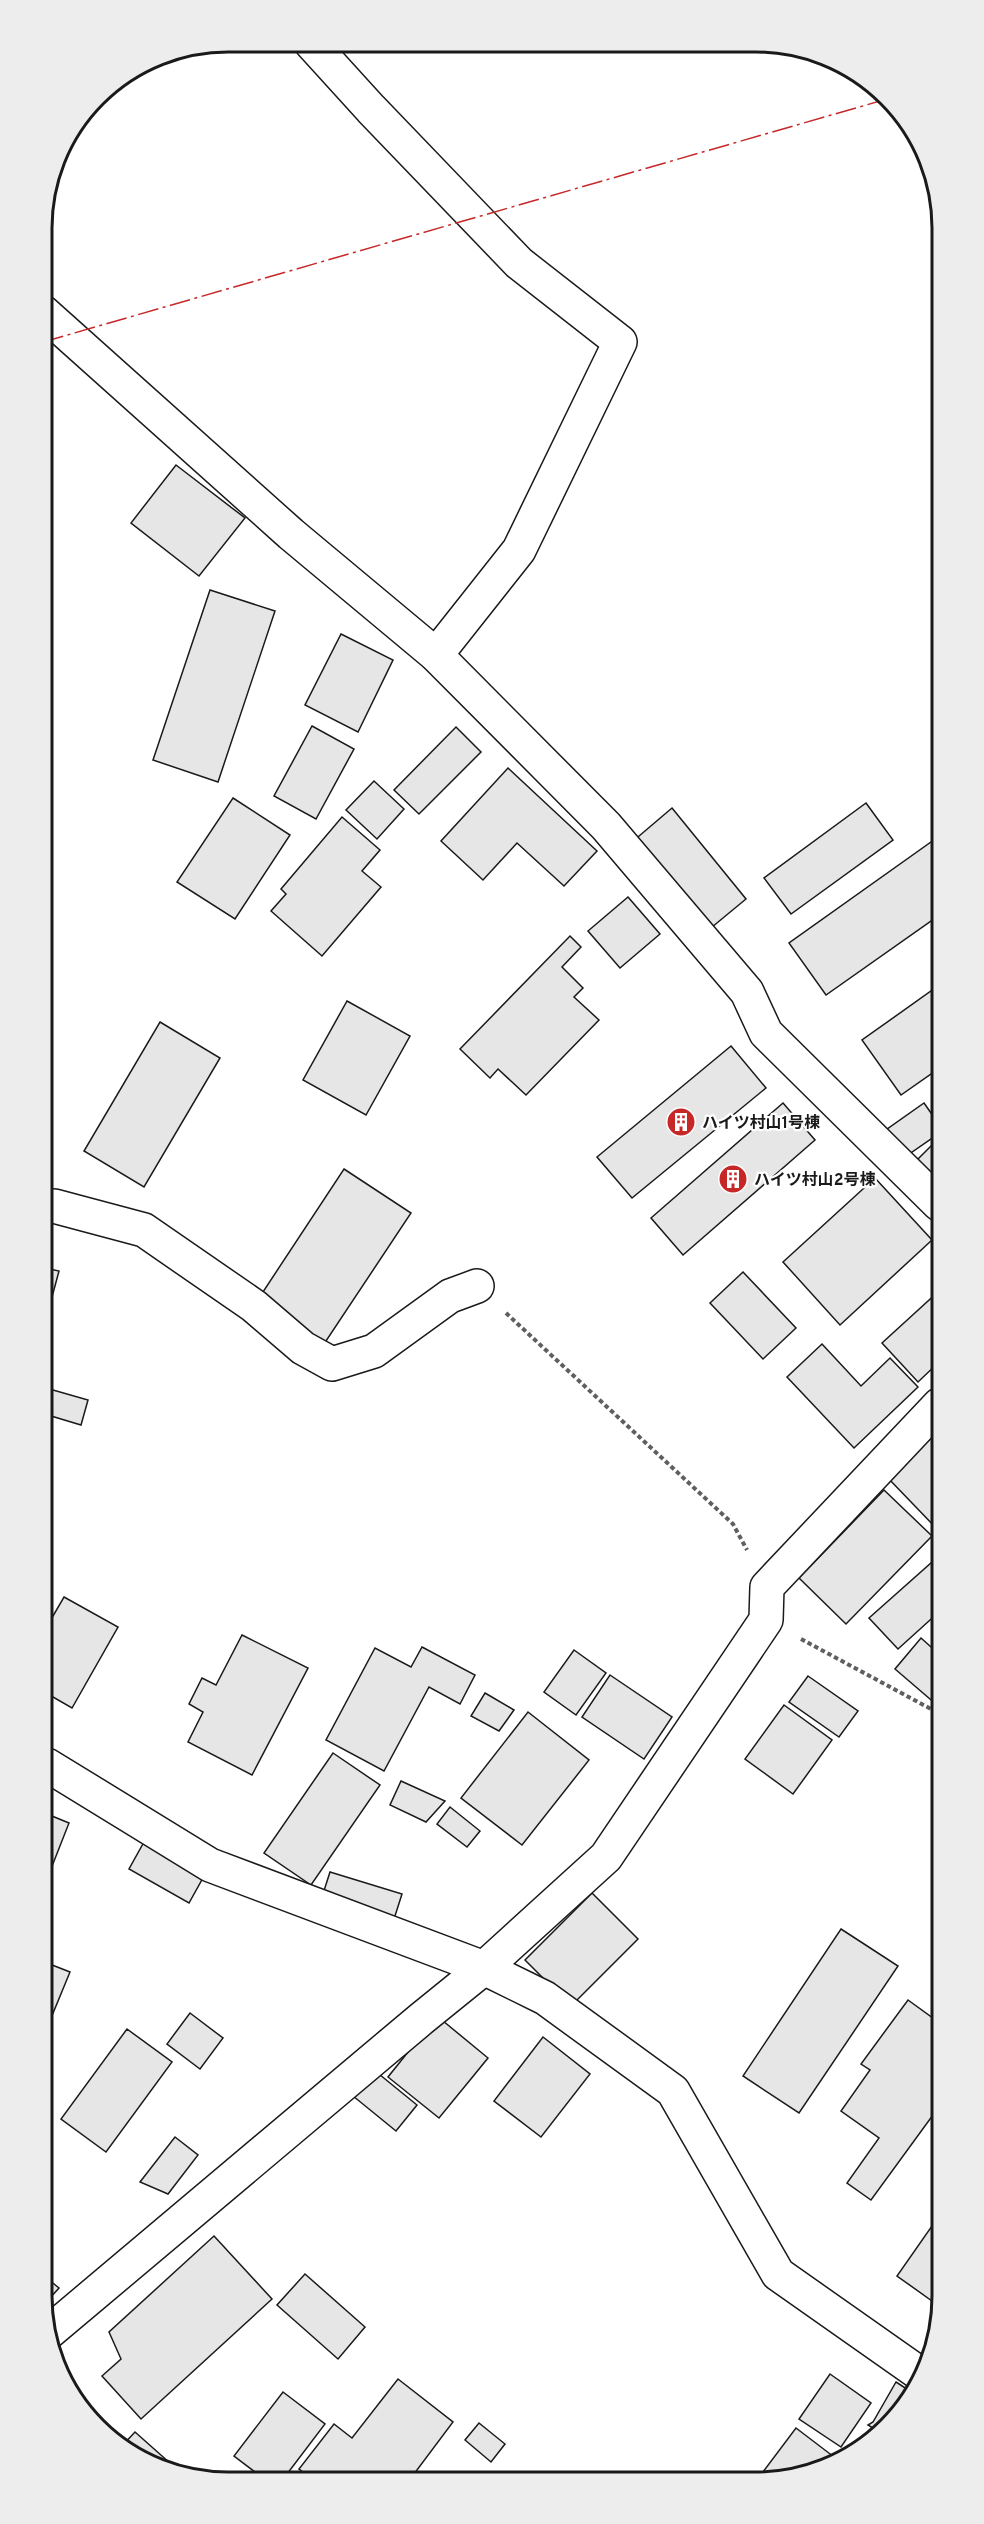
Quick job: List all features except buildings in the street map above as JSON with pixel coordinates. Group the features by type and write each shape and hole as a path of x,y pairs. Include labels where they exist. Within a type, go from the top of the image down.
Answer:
{"street":[{"path":"321,52 371,109 519,263 621,342 519,550 436,656"},
{"path":"53,321 291,534 436,656 606,826 747,992 766,1033 932,1197"},
{"path":"53,1206 144,1230 254,1306 303,1348 333,1364 374,1351 450,1296 477,1286"},
{"path":"55,2327 484,1968 606,1857 766,1620 767,1587 931,1413"},
{"path":"52,1768 210,1865 484,1968 545,1998 673,2091 777,2274 915,2370"}],"path":[{"path":"477,1286 733,1524 767,1587"},
{"path":"766,1620 931,1708"}],"power":[{"path":"53,339 878,102"}],"place":[{"name":"ハイツ村山1号棟","path":"681,1122"},
{"name":"ハイツ村山2号棟","path":"733,1179"}]}
